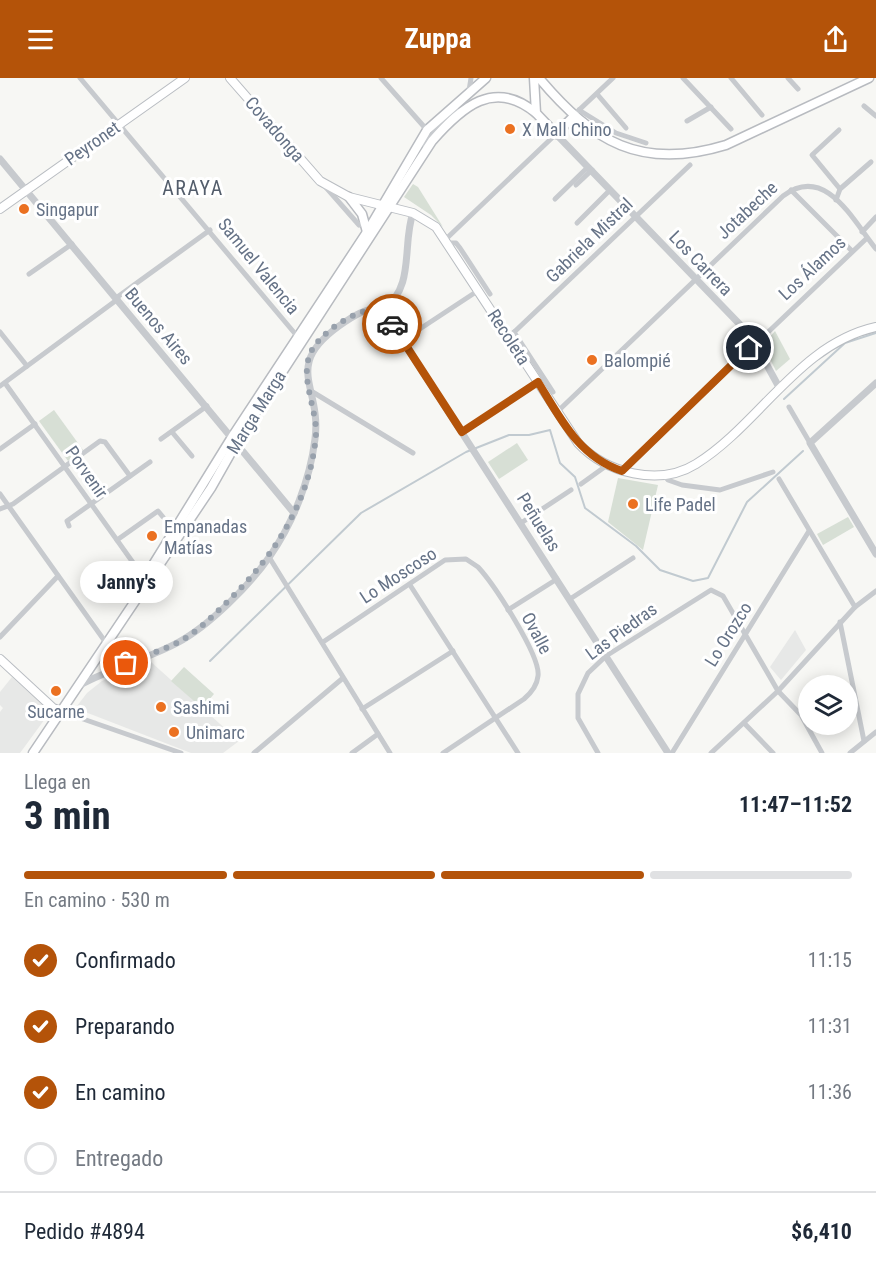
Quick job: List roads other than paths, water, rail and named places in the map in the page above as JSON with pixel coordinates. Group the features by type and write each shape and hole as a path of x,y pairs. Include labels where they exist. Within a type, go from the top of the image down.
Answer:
{"main road":[{"name":"Peyronet","path":"0,209 185,78"},
{"name":"Covadonga","path":"230,78 320,181 349,197 387,206"},
{"name":"Marga Marga","path":"27,753 82,684 211,488 234,439 297,336 387,206 427,130 486,78"},
{"path":"536,78 536,113"},
{"path":"536,78 608,140 644,153 683,155 726,145 869,78"},
{"path":"424,150 451,120 484,94 494,92 509,94 536,113 556,134 576,113"},
{"name":"Marga Marga","path":"33,753 234,439 424,150"},
{"path":"349,197 362,214 367,232"},
{"name":"Recoleta","path":"387,206 413,213 436,227 511,335 578,444 606,466 622,471 663,474 695,464 826,347 856,332 876,327"},
{"path":"0,659 61,711"}],"street":[{"name":"Samuel Valencia","path":"80,78 297,336"},
{"path":"381,78 427,130 424,150"},
{"path":"469,91 471,78"},
{"name":"Marga Marga","path":"424,150 434,132 486,78"},
{"path":"613,78 576,113 616,133 646,143"},
{"path":"683,78 731,129"},
{"path":"731,78 762,115"},
{"path":"788,78 798,88"},
{"path":"597,94 626,128"},
{"path":"864,106 876,116"},
{"path":"687,121 711,107"},
{"path":"839,130 812,155 840,189"},
{"path":"447,241 556,134"},
{"name":"Los Carrera","path":"556,134 755,342 780,389"},
{"name":"Buenos Aires","path":"0,159 294,513"},
{"path":"836,200 840,189 871,162"},
{"name":"Gabriela Mistral","path":"511,335 690,165"},
{"path":"576,185 590,169"},
{"path":"555,199 590,169"},
{"name":"Covadonga","path":"320,181 359,225"},
{"name":"Jotabeche","path":"557,412 791,190 807,184 816,185 836,200 876,249"},
{"path":"577,223 610,190"},
{"path":"791,190 852,251"},
{"path":"82,684 177,643 196,631 235,595 269,557 294,513 309,471 316,438 316,422 307,377 312,350 323,338 353,316 373,307 384,308 394,300 403,279 409,223 413,213"},
{"path":"862,232 876,217"},
{"path":"3,384 210,230"},
{"name":"Los Álamos","path":"622,471 755,342 867,238"},
{"name":"Recoleta","path":"447,241 456,243 490,294"},
{"path":"29,274 72,244"},
{"path":"403,340 479,290"},
{"name":"Peñuelas","path":"384,308 670,753"},
{"path":"0,332 27,366"},
{"name":"Recoleta","path":"511,335 553,392"},
{"path":"462,432 538,382"},
{"path":"810,443 876,383"},
{"name":"Porvenir","path":"3,384 35,424 144,578"},
{"path":"311,391 413,453"},
{"path":"161,439 207,406"},
{"path":"789,407 876,554"},
{"path":"0,449 35,424"},
{"path":"171,432 192,456"},
{"path":"0,509 102,441 130,476"},
{"path":"69,526 67,521 150,462"},
{"path":"581,484 606,466"},
{"name":"Recoleta","path":"663,474 668,480 682,485 720,490 773,472"},
{"path":"779,479 855,607"},
{"path":"521,523 571,490"},
{"path":"0,494 104,640"},
{"path":"117,540 158,511 163,517"},
{"name":"Lo Orozco","path":"670,753 809,531"},
{"path":"269,557 390,753"},
{"path":"570,599 633,558"},
{"name":"Lo Moscoso","path":"323,642 445,560 466,559 483,572 508,610"},
{"path":"0,637 58,576"},
{"name":"Ovalle","path":"443,753 529,694 538,676 535,656 508,610 557,579"},
{"path":"410,585 518,753"},
{"name":"Las Piedras","path":"598,753 578,718 578,694 588,673 606,656 707,590 715,591 723,596 744,635"},
{"path":"711,753 778,691 855,607 876,591"},
{"path":"840,622 864,741"},
{"path":"744,635 778,691 801,715 822,753"},
{"path":"362,709 453,651"},
{"path":"254,753 343,678"},
{"path":"61,711 181,753"},
{"path":"744,723 773,753"},
{"path":"850,753 876,732"},
{"path":"352,753 378,734"}],"waterway":[{"path":"784,399 845,343 876,333"},
{"path":"210,661 361,513 466,452 509,435 529,435 550,430 560,463 575,477 585,508 636,546 660,570 693,581 708,578 747,502 803,451"}],"place":[{"name":"X Mall Chino","path":"510,129"},
{"name":"Singapur","path":"24,209"},
{"name":"Balompié","path":"592,360"},
{"name":"Life Padel","path":"633,504"},
{"name":"Empanadas Matías","path":"152,536"},
{"name":"Janny's","path":"126,663"},
{"name":"Sucarne","path":"56,691"},
{"name":"Sashimi","path":"161,707"},
{"name":"Unimarc","path":"174,732"}],"district":[{"name":"ARAYA","path":"193,188"}]}
